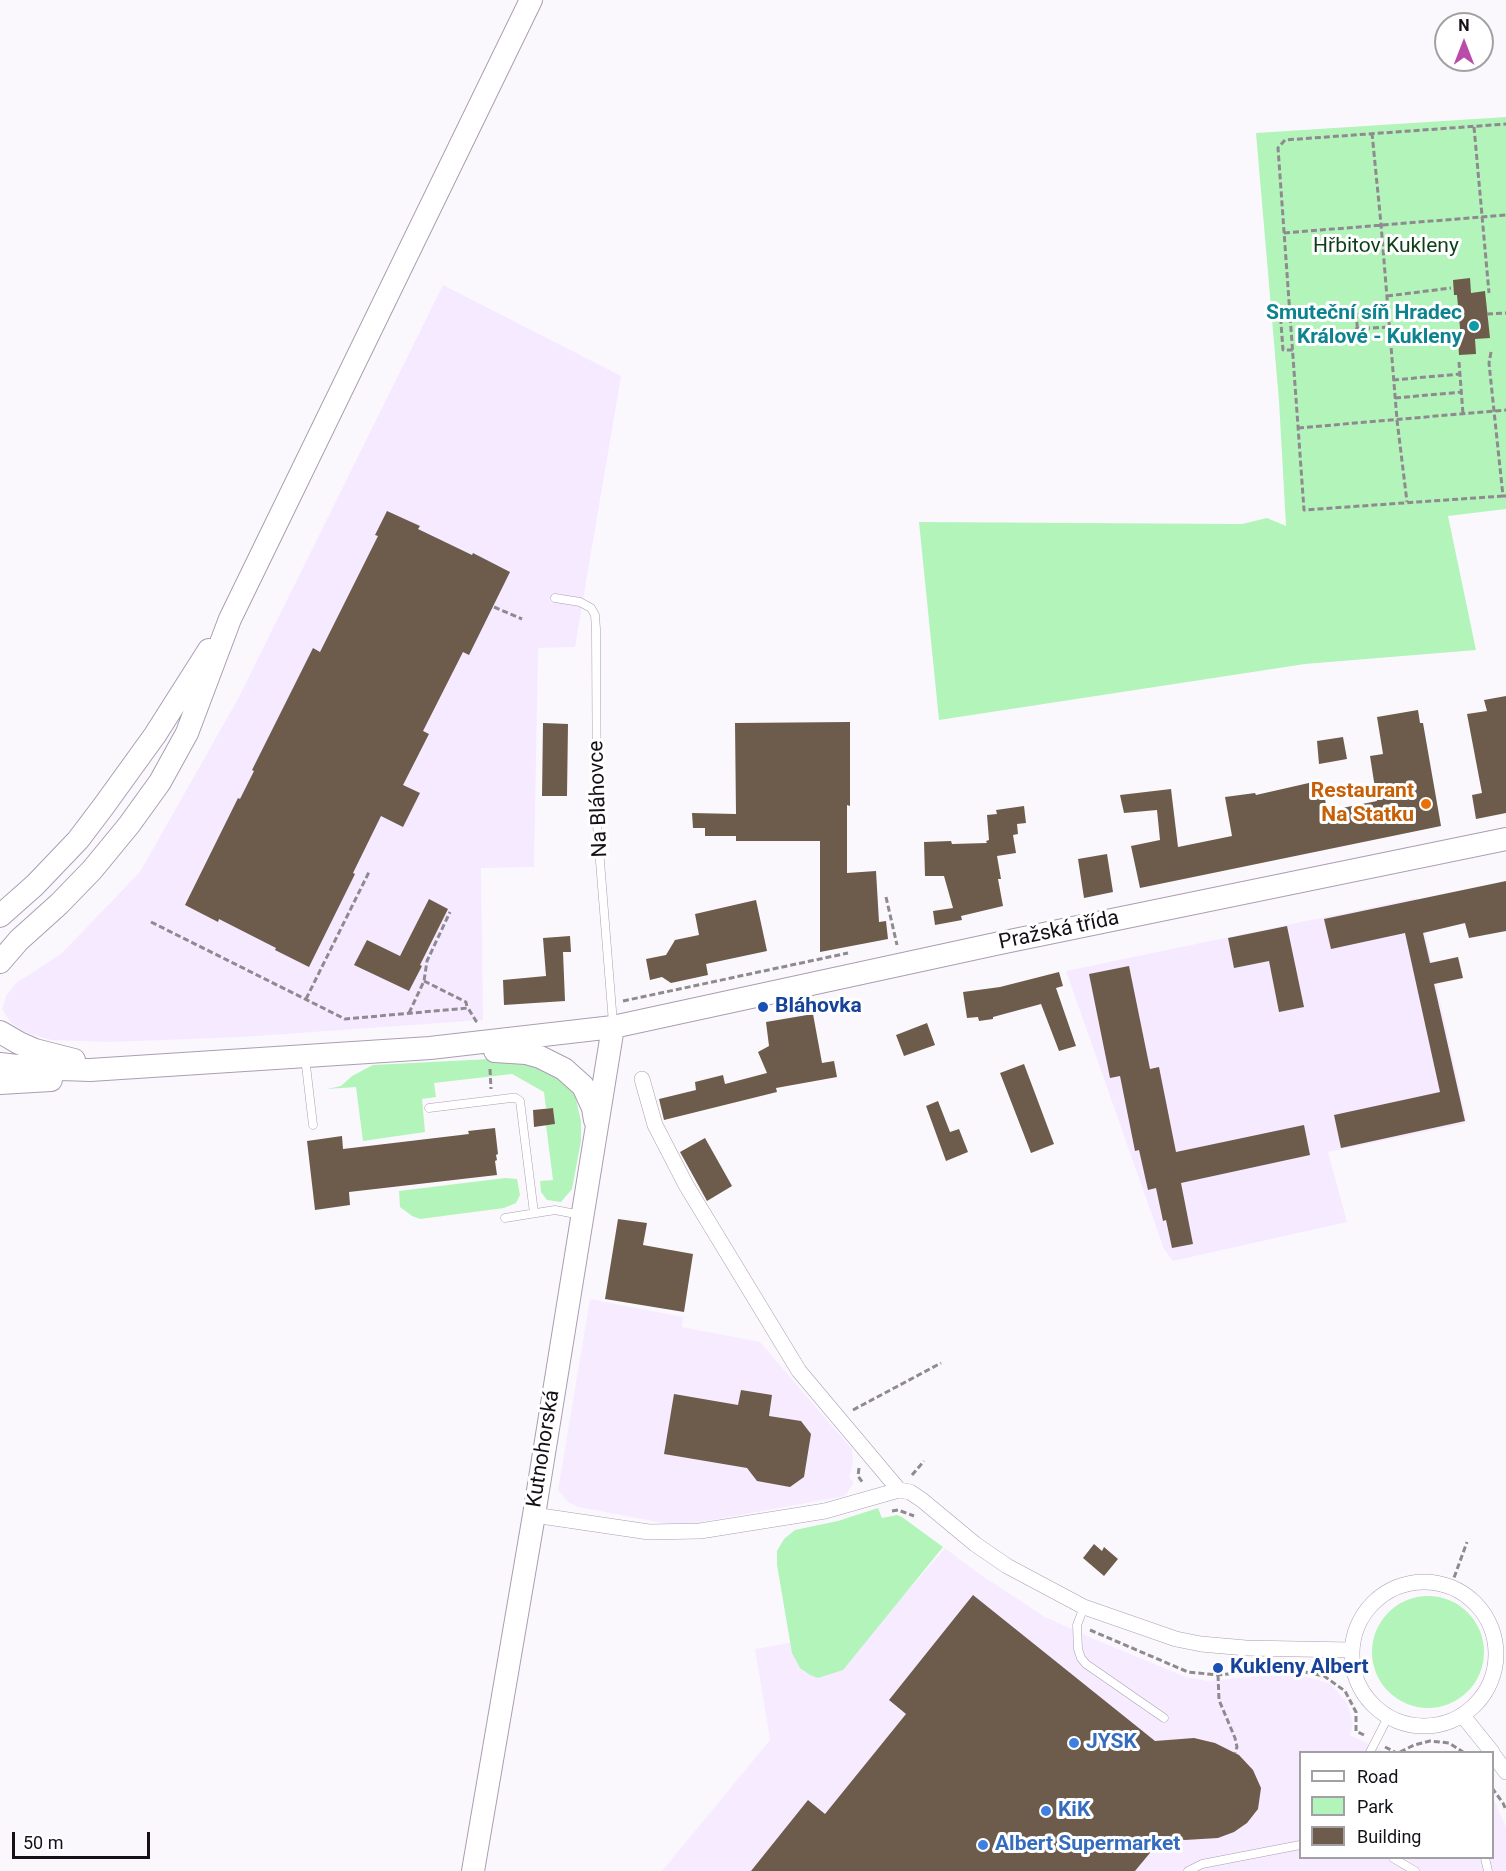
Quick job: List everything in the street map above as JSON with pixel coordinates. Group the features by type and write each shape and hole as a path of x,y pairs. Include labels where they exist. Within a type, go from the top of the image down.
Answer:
{"main road":[{"path":"0,962 19,940 92,870 160,782 187,733 230,619 531,0"},
{"path":"1,916 35,885 78,840 155,735 186,683 230,619"},
{"name":"Pražská třída","path":"430,1048 613,1028 901,964 1506,839"},
{"name":"Kutnohorská","path":"472,1871 534,1515 613,1028"},
{"path":"0,1032 35,1050 65,1058 123,1068"},
{"path":"0,1064 62,1070 430,1048 511,1051 540,1057 553,1063 583,1086 589,1096 595,1119 595,1140"},
{"path":"0,1083 57,1079 123,1068"}],"street":[{"path":"642,1079 655,1125 686,1185 799,1371 899,1490"},
{"path":"534,1515 649,1532 700,1531 825,1511 899,1490 910,1492 922,1500 975,1544 1007,1566 1084,1607 1176,1639 1202,1644 1246,1648 1351,1650"},
{"path":"1429,1581 1451,1586 1471,1598 1486,1615 1495,1636 1497,1659 1492,1681 1480,1701 1463,1716 1445,1724 1426,1726 1406,1724 1388,1717 1372,1705 1360,1689 1353,1670 1351,1650 1356,1627 1368,1607 1385,1592 1406,1583 1429,1581"},
{"path":"1463,1716 1490,1751"},
{"path":"1494,1756 1506,1772"}],"lane":[{"name":"Na Bláhovce","path":"555,598 580,602 591,608 595,615 597,824 613,1028"},
{"path":"305,1056 313,1125"},
{"path":"429,1107 516,1098 520,1101 534,1213"},
{"path":"505,1218 555,1210 583,1215"},
{"path":"1084,1607 1077,1625 1078,1649 1081,1658 1086,1664 1164,1718"},
{"path":"1371,1751 1388,1717"},
{"path":"1188,1871 1202,1864 1299,1845"},
{"path":"1396,1859 1415,1871"}],"path":[{"path":"1491,352 1489,363 1504,496 1304,510 1278,148 1285,140 1506,124"},
{"path":"1474,126 1489,293"},
{"path":"1372,134 1397,420 1407,503"},
{"path":"1284,233 1506,215"},
{"path":"1387,296 1451,288"},
{"path":"1290,309 1280,310 1283,350 1293,350"},
{"path":"1356,313 1359,345"},
{"path":"1487,314 1506,313"},
{"path":"1357,329 1389,327"},
{"path":"1459,362 1463,414"},
{"path":"1394,380 1460,374"},
{"path":"1395,398 1462,392"},
{"path":"1298,428 1506,410"},
{"path":"495,607 522,619"},
{"path":"306,999 369,872"},
{"path":"886,897 901,964"},
{"path":"409,1013 424,981 427,962 450,912"},
{"path":"150,922 345,1019 468,1008"},
{"path":"424,981 466,1002 476,1021 488,1024"},
{"path":"490,1059 492,1100"},
{"path":"839,1418 941,1363"},
{"path":"1451,1586 1467,1542"},
{"path":"1218,1675 1218,1700 1235,1738 1237,1747 1235,1752"},
{"path":"1402,1751 1414,1744 1430,1741 1449,1743 1461,1751"},
{"path":"1494,1791 1506,1810"}],"shaded area":[{"path":"443,285 621,376 575,647 538,648 534,867 481,868 483,1020 242,1037 111,1042 51,1040 27,1033 11,1023 2,1009 6,996 16,983 61,954 140,872 238,699"},
{"path":"1417,898 1467,1123 1328,1152 1347,1222 1173,1261 1164,1249 1066,971"},
{"path":"590,1299 683,1317 682,1327 760,1342 852,1449 853,1464 849,1477 854,1482 845,1496 696,1523 669,1524 578,1507 568,1502 558,1490"},
{"path":"945,1548 978,1573 1045,1617 1186,1677 1208,1681 1272,1675 1307,1677 1331,1684 1348,1704 1353,1724 1350,1735 1384,1751 1299,1751 1299,1859 1494,1859 1494,1800 1506,1827 1506,1871 662,1871 770,1740 755,1649 876,1627"}],"green space":[{"name":"Hřbitov Kukleny","path":"1506,117 1506,509 1448,516 1476,650 1305,664 939,720 919,522 1242,524 1267,518 1286,526 1279,401 1256,133"},
{"path":"509,1060 546,1070 568,1084 575,1095 581,1121 581,1141 572,1189 561,1202 547,1200 541,1192 540,1181 553,1180 546,1125 555,1124 553,1108 546,1108 544,1092 512,1074 434,1083 436,1097 422,1099 425,1132 363,1141 356,1087 327,1089 341,1086 352,1076 373,1065"},
{"path":"505,1178 517,1179 520,1195 516,1203 504,1208 420,1219 400,1207 399,1191"},
{"path":"878,1508 882,1518 897,1515 902,1517 943,1547 843,1670 818,1678 810,1675 800,1668 792,1653 777,1565 777,1551 784,1539 795,1530 838,1521"},
{"path":"1428,1596 1450,1600 1468,1612 1480,1630 1484,1652 1480,1674 1468,1692 1450,1704 1428,1708 1406,1704 1388,1692 1376,1674 1372,1652 1376,1630 1388,1612 1406,1600"}],"building":[{"name":"Smuteční síň Hradec Králové - Kukleny","path":"1470,278 1471,293 1485,291 1490,338 1475,339 1476,354 1459,355 1458,339 1461,339 1457,295 1454,295 1453,280"},
{"path":"387,511 420,526 418,529 510,572 469,655 463,652 423,731 429,734 403,785 420,793 403,827 381,816 309,967 219,919 218,922 185,905 238,798 240,799 254,771 252,770 313,648 320,652 378,536 375,535"},
{"path":"1506,696 1506,813 1476,819 1472,795 1482,793 1467,714 1487,711 1484,700"},
{"path":"1418,710 1420,723 1423,723 1441,826 1140,888 1131,846 1160,840 1157,810 1124,813 1120,795 1171,789 1178,847 1232,836 1225,797 1255,793 1256,795 1322,780 1327,811 1377,801 1370,756 1383,754 1377,717"},
{"path":"850,722 847,873 876,871 879,922 886,921 888,939 820,952 820,841 736,841 736,836 705,836 705,828 693,828 692,813 736,814 735,723"},
{"path":"543,723 568,724 567,796 542,796"},
{"path":"1343,737 1347,759 1319,764 1317,741"},
{"path":"1024,806 1026,823 1017,824 1018,834 1013,835 1016,853 997,856 1003,906 961,916 962,920 935,925 933,911 953,908 944,876 925,876 924,842 987,843 986,841 989,840 987,815 997,814 996,810"},
{"path":"1107,854 1113,892 1084,898 1078,859"},
{"path":"1506,881 1506,931 1469,938 1465,923 1423,933 1430,963 1458,957 1463,978 1434,984 1465,1121 1341,1148 1334,1115 1440,1092 1405,933 1331,949 1324,919"},
{"path":"429,899 448,909 409,991 354,965 367,940 400,956"},
{"path":"756,900 767,951 706,964 708,975 671,983 662,977 650,980 646,959 666,955 675,940 699,935 695,914"},
{"path":"1287,926 1304,1007 1279,1012 1269,961 1234,968 1228,938"},
{"path":"570,936 571,952 563,952 565,1001 504,1005 503,980 546,976 543,938"},
{"path":"1129,966 1150,1069 1159,1067 1176,1152 1304,1125 1310,1155 1181,1183 1193,1244 1172,1248 1156,1188 1148,1190 1139,1150 1135,1151 1120,1076 1110,1078 1089,974"},
{"path":"1059,972 1063,986 1056,988 1076,1046 1059,1051 1041,1004 993,1017 993,1019 979,1021 978,1017 967,1018 963,992 1000,987"},
{"path":"813,1014 822,1063 834,1061 837,1077 776,1088 777,1092 664,1120 659,1099 696,1090 695,1082 723,1075 725,1084 767,1073 758,1052 769,1046 766,1022"},
{"path":"927,1023 935,1045 904,1056 896,1035"},
{"path":"1024,1064 1054,1144 1031,1153 1000,1073"},
{"path":"938,1101 950,1132 959,1129 968,1152 946,1161 926,1106"},
{"path":"553,1108 555,1124 534,1127 533,1110"},
{"path":"495,1128 498,1154 495,1161 497,1175 349,1192 350,1205 315,1210 307,1141 342,1136 343,1149 469,1134 468,1131"},
{"path":"705,1138 732,1186 707,1201 680,1152"},
{"path":"618,1219 647,1223 643,1245 693,1254 684,1312 605,1299"},
{"path":"741,1390 772,1395 769,1416 801,1421 811,1434 804,1477 790,1487 757,1481 747,1468 664,1454 674,1394 738,1405"},
{"path":"1094,1544 1102,1551 1104,1547 1118,1559 1104,1576 1083,1558"},
{"path":"973,1595 1155,1741 1194,1738 1215,1743 1239,1755 1253,1770 1261,1788 1258,1809 1247,1823 1234,1832 1218,1838 1185,1840 1164,1836 1135,1871 751,1871 808,1800 825,1814 906,1714 889,1700"}],"place":[{"name":"Smuteční síň Hradec Králové - Kukleny","path":"1474,326"},
{"name":"Restaurant Na Statku","path":"1426,804"},
{"name":"Bláhovka","path":"763,1007"},
{"name":"Kukleny Albert","path":"1218,1668"},
{"name":"JYSK","path":"1074,1743"},
{"name":"KiK","path":"1046,1811"},
{"name":"Albert Supermarket","path":"983,1845"}]}
